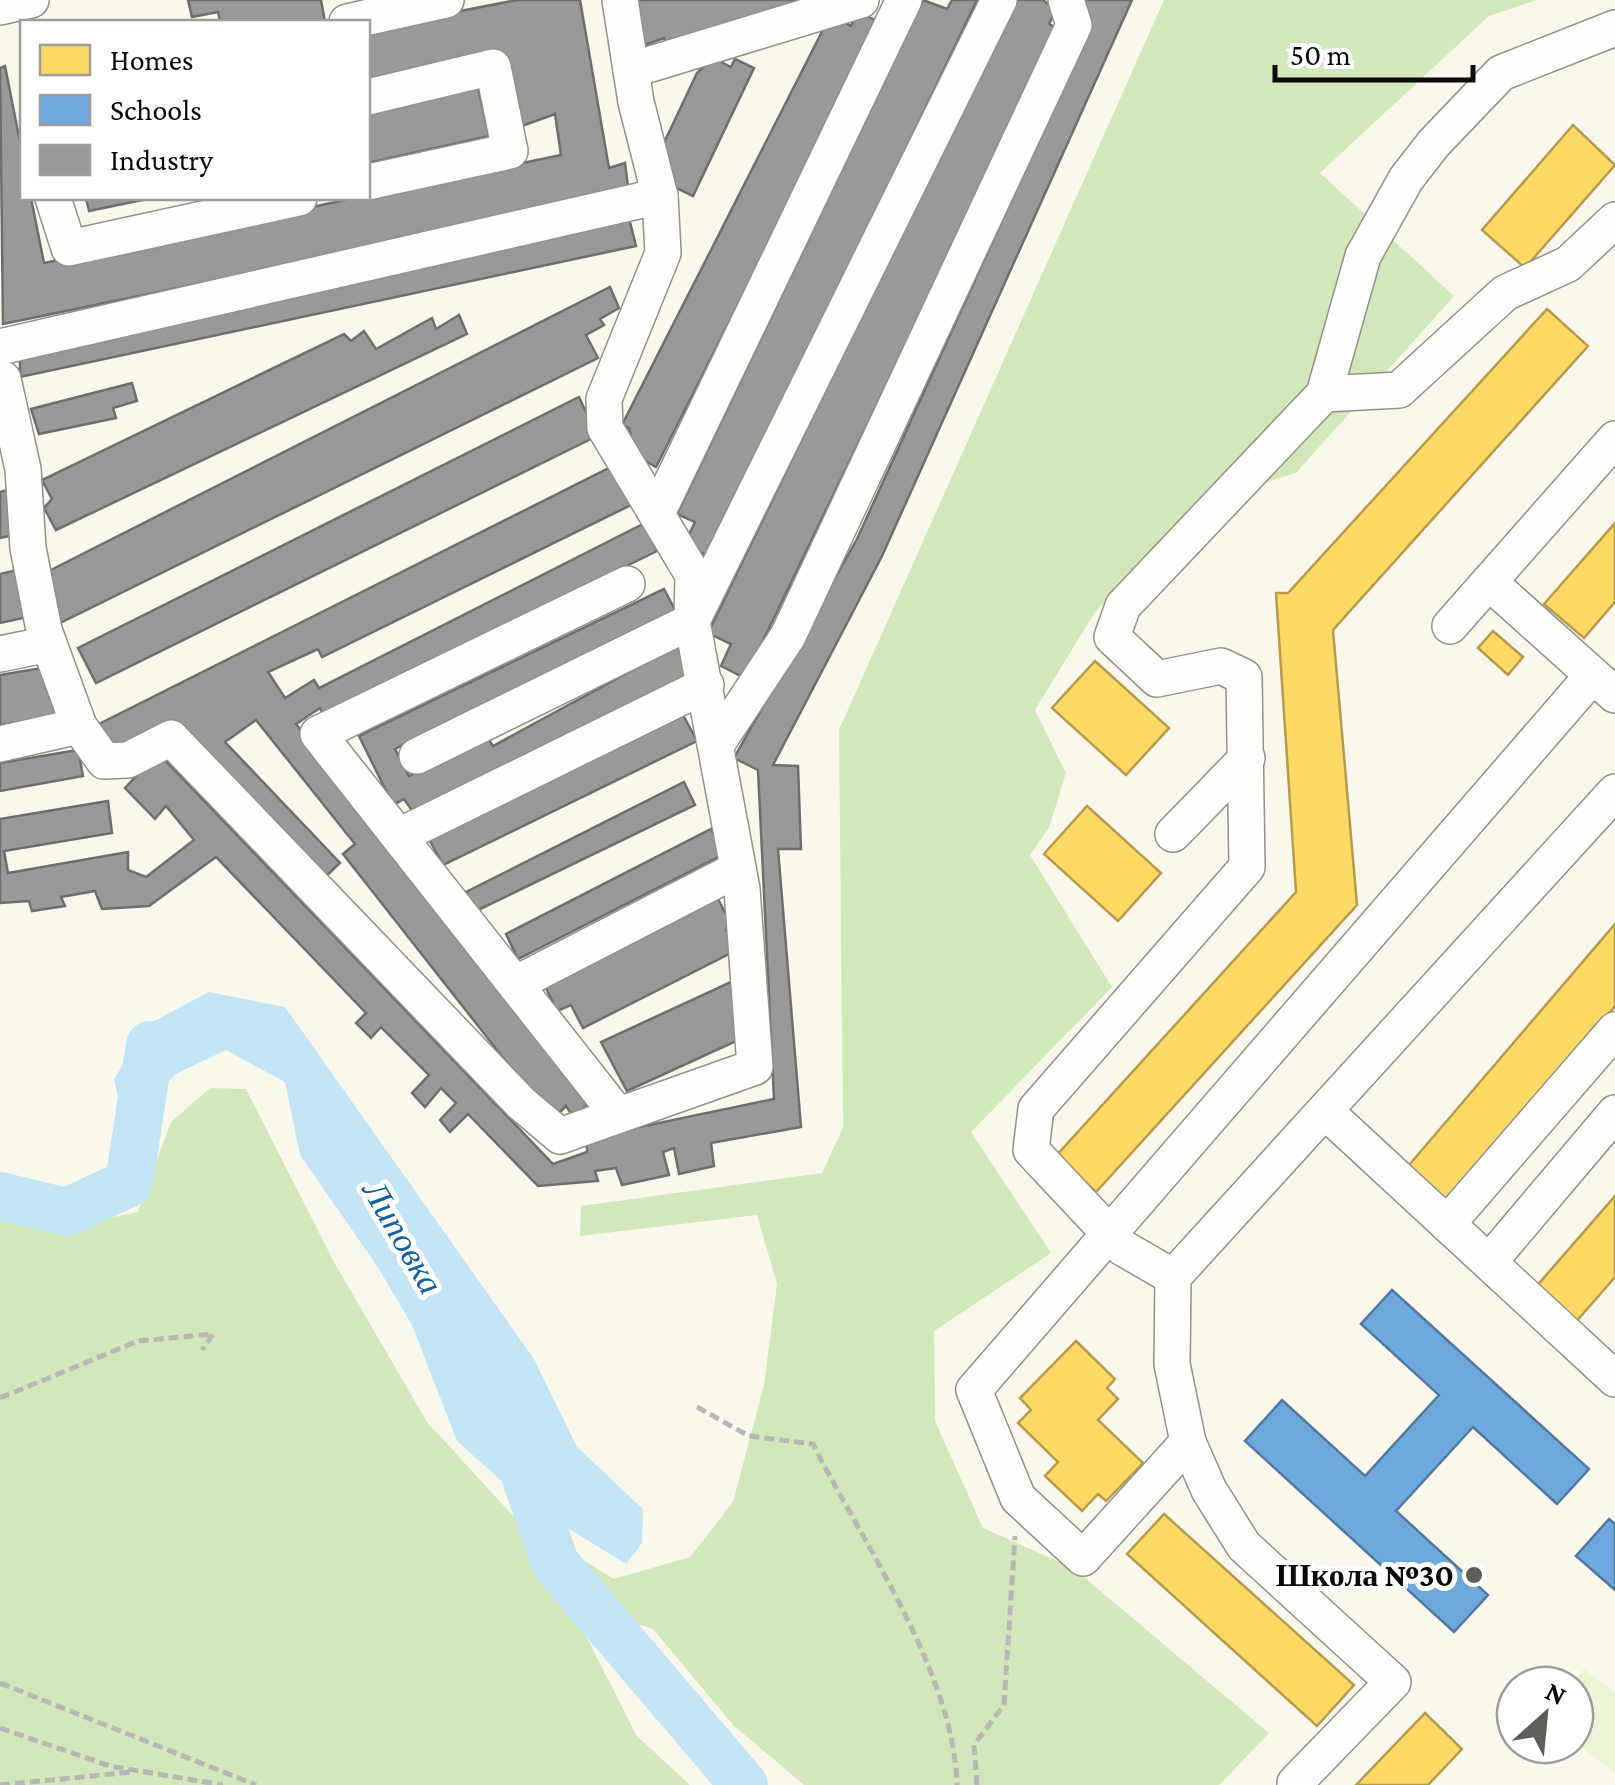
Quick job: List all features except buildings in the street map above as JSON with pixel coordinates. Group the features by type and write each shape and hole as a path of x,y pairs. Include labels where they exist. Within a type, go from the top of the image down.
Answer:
{"lane":[{"path":"0,7 30,0"},
{"path":"356,20 446,0"},
{"path":"620,0 631,70 660,196 664,253 604,399 605,428 693,575 692,621 738,870 755,1067 560,1136 520,1103 171,738 128,760 104,761 79,726 14,551 12,472 1,366 660,196"},
{"path":"631,70 861,0"},
{"path":"660,507 904,0"},
{"path":"417,756 692,621 999,0"},
{"path":"716,745 788,636 871,467 1074,25 1066,0"},
{"path":"1174,1277 1123,1248 1030,1150 1036,1109 1247,868 1244,676 1221,666 1156,679 1112,637 1122,606 1324,394 1363,256 1406,179 1434,142 1502,73 1615,28"},
{"path":"370,97 493,68 510,151 370,182"},
{"path":"55,200 69,248 290,200"},
{"path":"1324,394 1399,390 1505,292 1568,264 1615,220"},
{"path":"1450,626 1615,439"},
{"path":"1188,1442 1084,1558 1018,1498 974,1390 1109,1234 1604,685 1489,582"},
{"path":"618,1115 318,734 627,584"},
{"path":"0,654 49,644"},
{"path":"399,836 706,685"},
{"path":"0,744 79,726"},
{"path":"1173,834 1247,758"},
{"path":"1295,1784 1392,1682 1244,1546 1209,1490 1188,1442 1172,1364 1174,1277 1615,792"},
{"path":"515,984 738,870"},
{"path":"1448,1224 1615,1030"},
{"path":"1325,1110 1615,1378"},
{"path":"1489,1262 1615,1113"}],"path":[{"path":"0,1398 138,1341 213,1334 202,1350"},
{"path":"697,1407 750,1436 813,1444 925,1654 956,1742 957,1785"},
{"path":"977,1785 974,1745 1004,1705 1018,1498"},
{"path":"0,1683 256,1785"},
{"path":"0,1728 110,1766 223,1785"},
{"path":"0,1785 141,1771"}],"green space":[{"path":"1164,0 1537,0 1489,16 1320,173 1454,296 1296,473 1214,498 1095,612 1035,710 1066,773 1049,828 1030,855 1112,987 971,1132 1051,1253 934,1331 935,1421 983,1528 1073,1568 1269,1733 1219,1785 804,1785 734,1726 653,1629 569,1602 636,1735 690,1785 0,1785 0,1191 55,1229 138,1212 171,1122 210,1088 246,1089 334,1262 427,1422 516,1519 614,1579 690,1557 733,1502 764,1385 777,1284 757,1215 580,1236 581,1206 822,1173 843,1128 839,730"},
{"path":"1595,1678 1615,1693 1615,1773 1595,1758"}],"water":[{"path":"209,992 285,1007 534,1359 577,1447 643,1509 642,1543 626,1564 524,1501 457,1441 412,1325 377,1266 300,1155 285,1082 226,1050 176,1074 125,1124 114,1080 143,1027"}],"waterway":[{"name":"Липовка","path":"0,1196 67,1212 129,1183 150,1045"},
{"name":"Липовка","path":"516,1449 555,1563 744,1785"}],"place":[{"name":"Школа №30","path":"1474,1575"}]}
